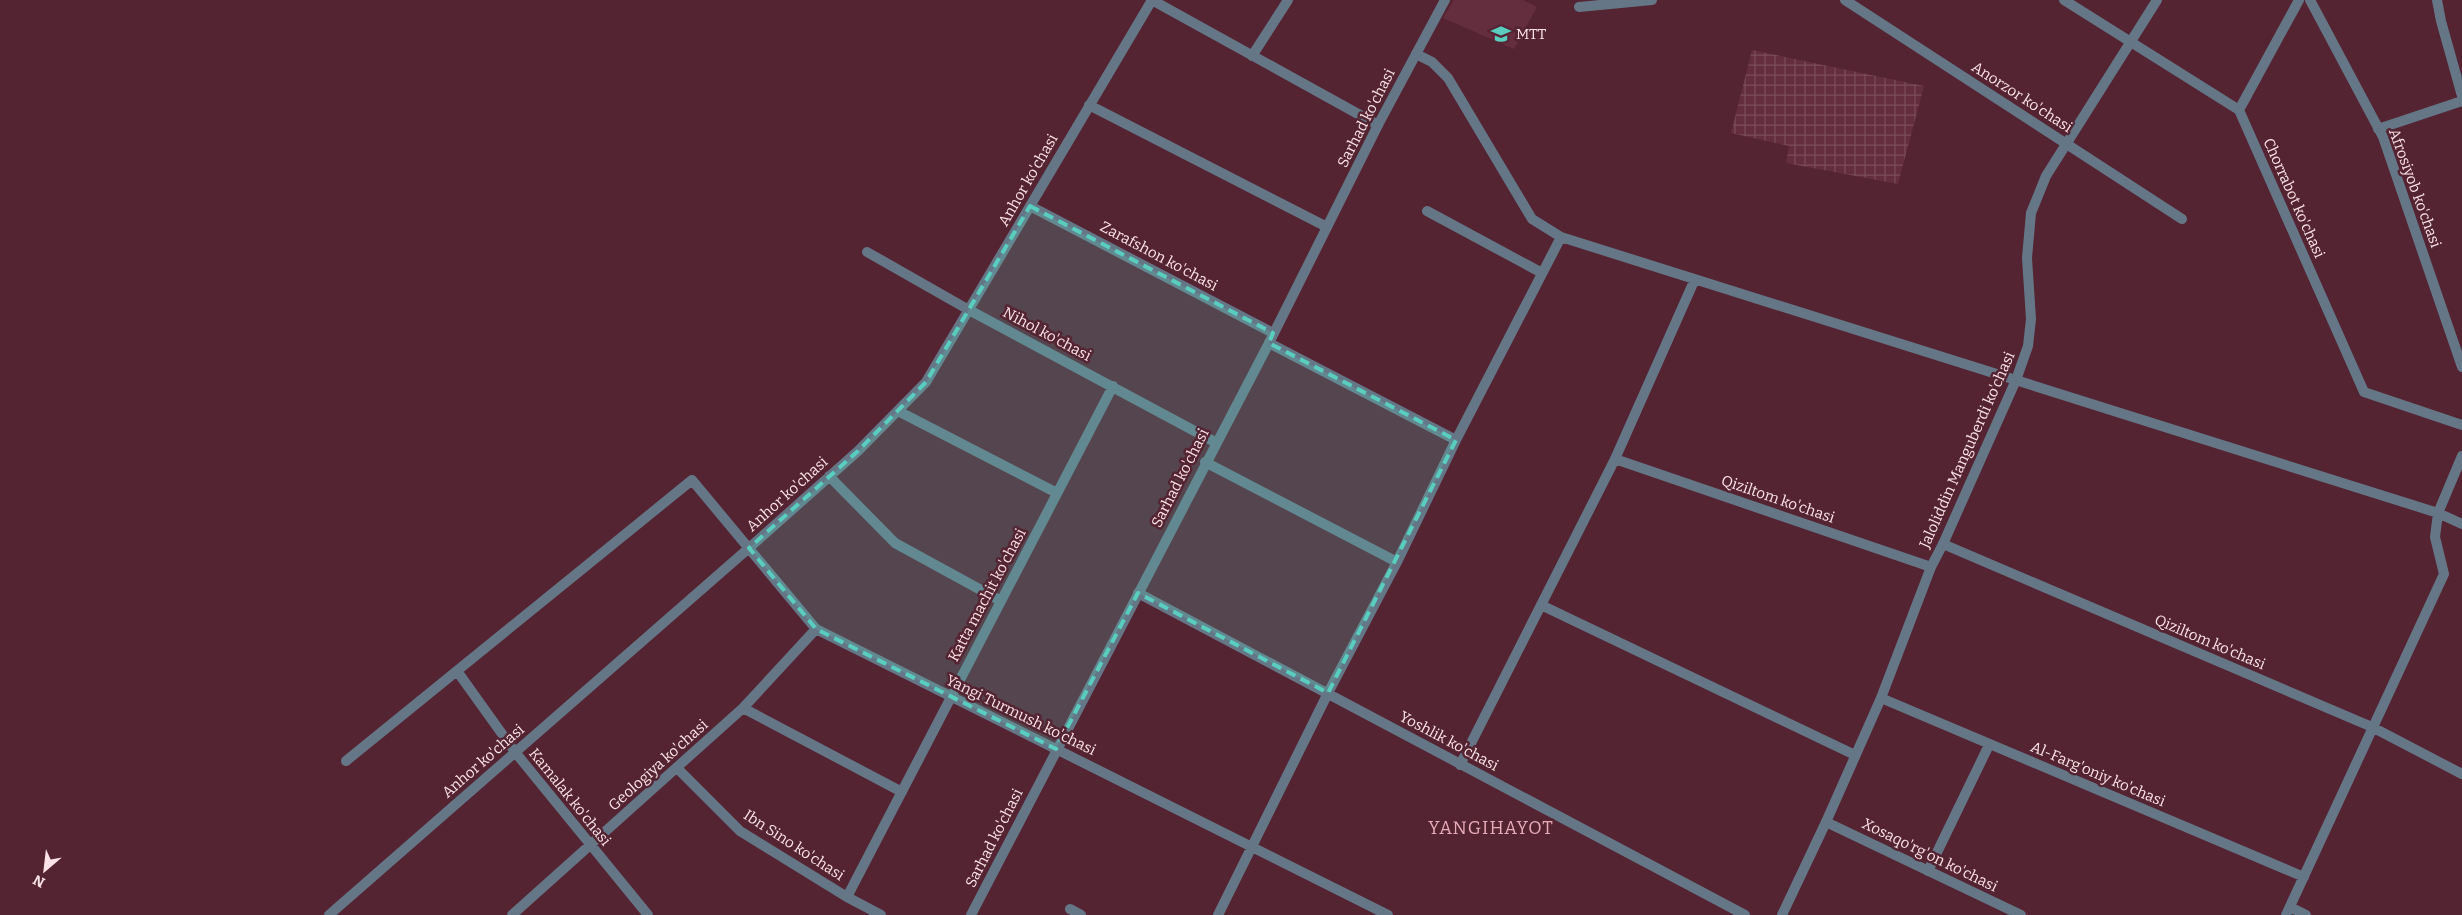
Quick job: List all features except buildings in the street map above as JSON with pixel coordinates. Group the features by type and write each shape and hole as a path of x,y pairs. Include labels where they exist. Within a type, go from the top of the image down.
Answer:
{"street":[{"path":"1152,0 1378,125"},
{"name":"Anhor ko'chasi","path":"329,915 749,548 829,476 926,382 1152,0"},
{"path":"1252,56 1288,0"},
{"name":"Sarhad ko'chasi","path":"971,915 1215,442 1271,338 1378,125 1446,0"},
{"path":"1581,3 1652,0"},
{"name":"Anorzor ko'chasi","path":"1845,0 2182,219"},
{"path":"2064,0 2239,110 2299,0"},
{"name":"Jaloliddin Manguberdi ko'chasi","path":"1782,915 1881,698 1931,567 2016,380 2028,346 2031,319 2027,258 2031,213 2046,176 2157,0"},
{"name":"Afrosiyob ko'chasi","path":"2310,0 2378,129 2462,367"},
{"path":"2437,0 2441,22 2462,96"},
{"path":"1416,54 1432,62 1448,78 1532,219 1561,237 2438,513 2462,524"},
{"path":"2378,129 2462,100"},
{"path":"1089,105 1327,227"},
{"name":"Chorrabot ko'chasi","path":"2239,110 2364,392 2462,425"},
{"name":"Zarafshon ko'chasi","path":"1030,206 1456,440"},
{"path":"1428,211 1542,273"},
{"path":"1218,915 1328,693 1397,562 1456,440 1561,237"},
{"name":"Nihol ko'chasi","path":"867,252 969,310 1215,442"},
{"path":"1460,765 1615,459 1695,279"},
{"name":"Katta machit ko'chasi","path":"847,897 1113,386"},
{"path":"898,411 1057,493"},
{"path":"2306,915 2288,911 2444,574 2436,537 2438,513 2462,456"},
{"name":"Qiziltom ko'chasi","path":"1615,459 1931,567"},
{"path":"1205,462 1397,562"},
{"path":"829,476 895,543 1001,601"},
{"name":"Yangi Turmush ko'chasi","path":"456,671 692,480 816,629 1388,915"},
{"name":"Qiziltom ko'chasi","path":"1943,544 2372,727 2462,774"},
{"name":"Yoshlik ko'chasi","path":"1138,593 1746,915"},
{"path":"1540,605 1855,755"},
{"name":"Geologiya ko'chasi","path":"512,915 743,708 816,629"},
{"path":"346,761 456,671"},
{"name":"Kamalak ko'chasi","path":"456,671 515,752 590,847 648,915"},
{"name":"Al-Farg'oniy ko'chasi","path":"1881,698 2304,878"},
{"path":"743,708 902,792"},
{"path":"1928,871 1990,745"},
{"name":"Ibn Sino ko'chasi","path":"677,768 740,831 847,897 881,915"},
{"name":"Xosaqo'rg'on ko'chasi","path":"1826,822 2021,915"},
{"path":"1070,909 1081,915"}],"highlighted area":[{"path":"1030,206 1273,333 1269,343 1456,440 1328,693 1138,593 1056,749 816,629 749,548 858,451 926,382"}],"shaded area":[{"name":"MTT","path":"1454,0 1523,0 1537,7 1514,49 1443,18"},
{"path":"1752,50 1924,86 1898,184 1786,163 1789,146 1731,133"}],"place":[{"name":"MTT","path":"1501,34"}],"district":[{"name":"YANGIHAYOT","path":"1491,828"}]}
